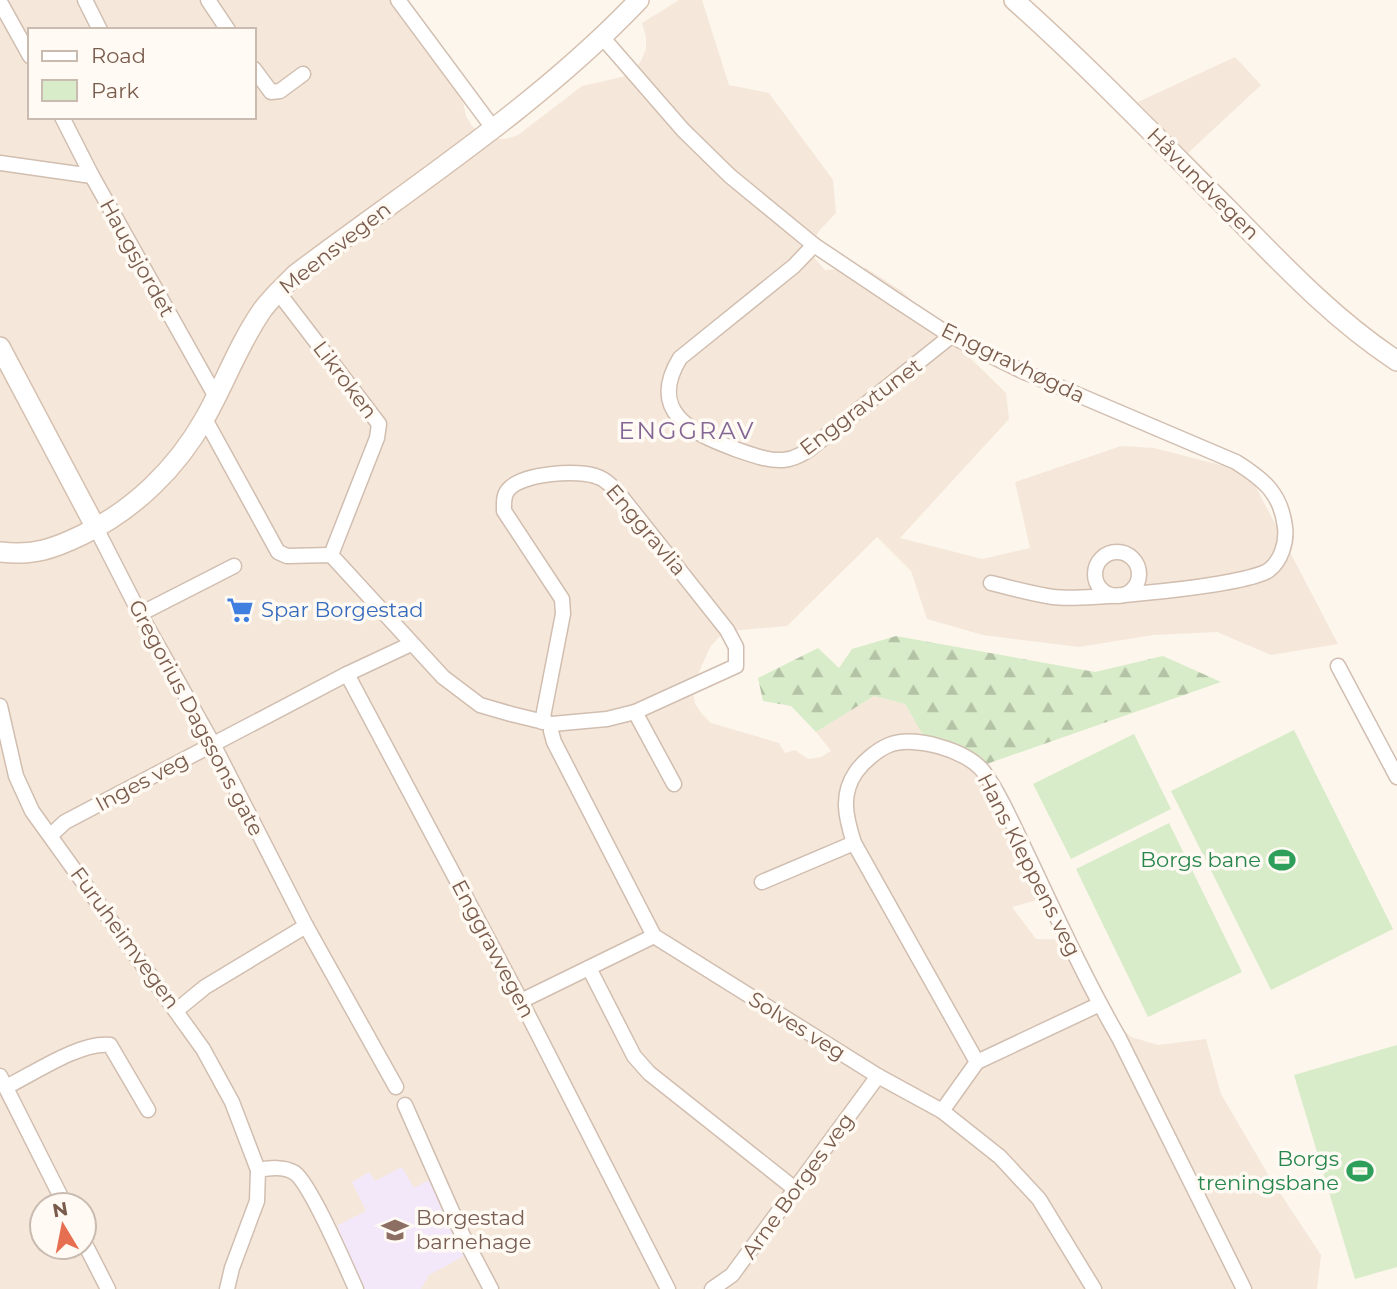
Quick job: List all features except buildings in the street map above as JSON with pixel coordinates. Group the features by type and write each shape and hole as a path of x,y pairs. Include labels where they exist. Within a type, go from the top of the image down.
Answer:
{"street":[{"path":"85,0 99,28"},
{"path":"208,0 227,28"},
{"path":"398,0 492,128"},
{"name":"Meensvegen","path":"0,552 32,554 51,549 96,528 161,478 177,461 205,419 249,332 278,292 296,274 492,128 603,37 639,0"},
{"name":"Håvundvegen","path":"1014,0 1106,85 1303,285 1363,337 1397,361"},
{"path":"0,2 28,52"},
{"name":"Enggravhøgda","path":"603,37 682,130 814,245 951,336 1022,371 1236,462 1262,479 1275,495 1285,523 1284,546 1270,569 1242,579 1120,596 1053,597 991,583"},
{"path":"256,72 271,92 280,91 303,74"},
{"name":"Haugsjordet","path":"67,119 92,176 216,397"},
{"path":"0,163 92,176"},
{"name":"Enggravtunet","path":"814,245 794,266 680,358 669,389 672,407 680,420 691,430 751,454 780,461 793,458 816,444 951,336"},
{"name":"Likroken","path":"278,292 379,424 377,438 331,555"},
{"name":"Gregorius Dagssons gate","path":"0,347 140,614 214,744 306,926 396,1087"},
{"path":"205,419 278,552 286,556 331,555 443,677 480,705 547,723 584,723 635,712 674,784"},
{"name":"Enggravlia","path":"547,723 563,614 562,599 558,589 504,511 504,499 508,490 529,477 542,474 595,475 616,490 727,630 736,647 736,666 635,712"},
{"path":"140,614 234,566"},
{"path":"347,674 411,644"},
{"path":"1338,666 1390,750 1397,777"},
{"name":"Inges veg","path":"51,835 65,822 347,674"},
{"name":"Enggravvegen","path":"347,674 521,1001 668,1289"},
{"name":"Furuheimvegen","path":"0,706 20,789 32,811 203,1049 232,1102 258,1170"},
{"path":"521,1001 654,936 547,723"},
{"name":"Hans Kleppens veg","path":"977,1062 854,843 845,816 846,794 851,778 862,764 890,744 922,742 969,758 983,771 1012,823 1244,1289"},
{"path":"762,882 854,843"},
{"path":"177,1010 205,987 306,926"},
{"name":"Solves veg","path":"654,936 878,1076 942,1111 1000,1157 1039,1199 1094,1289"},
{"path":"589,968 634,1056 649,1073 795,1189"},
{"path":"942,1111 977,1062 1100,1004"},
{"path":"58,1191 3,1082 75,1052 99,1044 110,1045 148,1110"},
{"name":"Arne Borges veg","path":"712,1289 733,1275 878,1076"},
{"path":"405,1105 491,1289"},
{"path":"227,1289 257,1201 258,1170 271,1167 296,1174 311,1196 356,1289"},
{"path":"94,1261 108,1289"}],"shaded area":[{"path":"0,0 401,0 462,97 466,116 472,126 482,135 506,139 518,135 582,86 622,77 633,71 646,49 642,23 679,0 702,0 729,85 769,93 833,180 836,213 819,231 811,254 825,270 866,268 903,292 1006,393 1009,419 900,538 982,559 1030,548 1015,482 1121,446 1154,448 1248,472 1338,644 1271,655 1217,632 1153,635 1079,647 983,635 927,619 911,571 877,537 787,626 730,631 719,637 710,647 693,691 695,704 711,723 779,743 785,753 795,750 808,759 821,757 831,751 816,732 874,696 905,704 923,735 954,745 971,756 1044,870 1041,899 1012,907 1036,939 1072,940 1106,1013 1131,1037 1158,1045 1206,1039 1221,1094 1272,1181 1321,1255 1317,1289 0,1289"},
{"path":"1235,57 1261,85 1188,153 1138,102"},
{"name":"Borgestad barnehage","path":"402,1167 414,1188 427,1181 432,1182 464,1256 429,1275 421,1289 364,1289 338,1235 338,1225 366,1211 352,1182 369,1172 375,1181"}],"green space":[{"path":"896,636 1095,672 1163,656 1221,682 978,767 955,745 923,735 905,704 874,696 816,732 791,706 763,701 758,678 818,648 839,668 852,649"},
{"name":"Borgs bane","path":"1294,730 1393,929 1271,990 1171,791"},
{"path":"1134,734 1171,809 1071,859 1033,784"},
{"path":"1169,823 1242,972 1148,1017 1076,869"},
{"name":"Borgs treningsbane","path":"1397,1045 1397,1267 1355,1279 1294,1075"}],"place":[{"name":"Spar Borgestad","path":"240,610"},
{"name":"Borgs bane","path":"1282,860"},
{"name":"Borgs treningsbane","path":"1360,1171"},
{"name":"Borgestad barnehage","path":"395,1230"}],"district":[{"name":"ENGGRAV","path":"687,431"}]}
